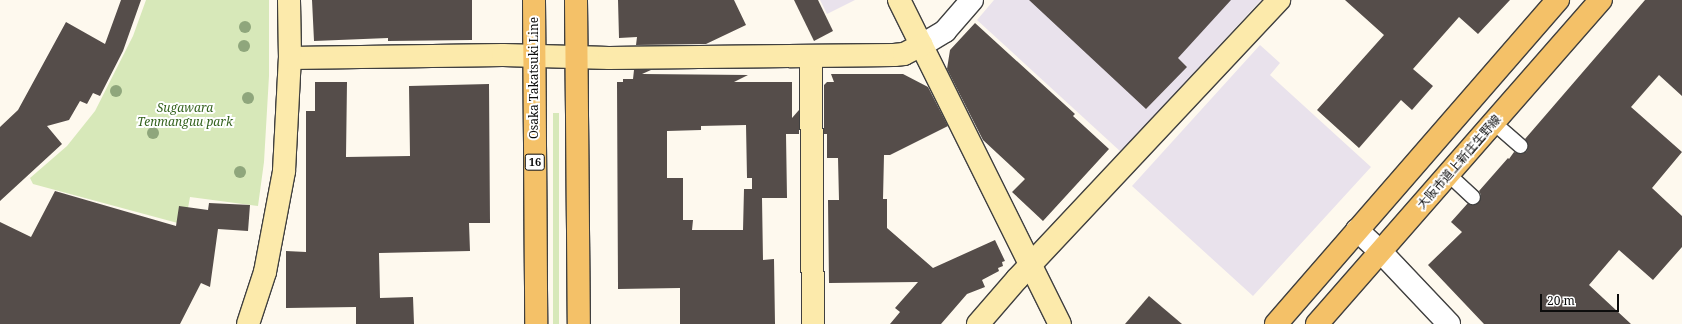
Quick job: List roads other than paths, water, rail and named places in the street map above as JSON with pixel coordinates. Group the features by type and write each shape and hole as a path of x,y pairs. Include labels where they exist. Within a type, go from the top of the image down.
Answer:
{"main road":[{"name":"Osaka Takatsuki Line","path":"534,0 536,324"},
{"path":"576,0 578,58 579,324"},
{"path":"1276,324 1558,0"},
{"name":"大阪市道上新庄生野線","path":"1317,324 1601,0"}],"street":[{"path":"248,324 265,272 284,171 290,58 289,0"},
{"path":"899,0 1060,324"},
{"path":"290,58 535,56 578,58 899,55 922,45 945,31 972,0"},
{"path":"978,324 1031,265 1279,0"},
{"path":"811,56 813,324"},
{"path":"1357,230 1381,252 1449,324"}],"lane":[{"path":"1494,123 1520,146"},
{"path":"1448,174 1473,197"}],"park label":[{"name":"Sugawara Tenmanguu park","path":"185,115"}]}
